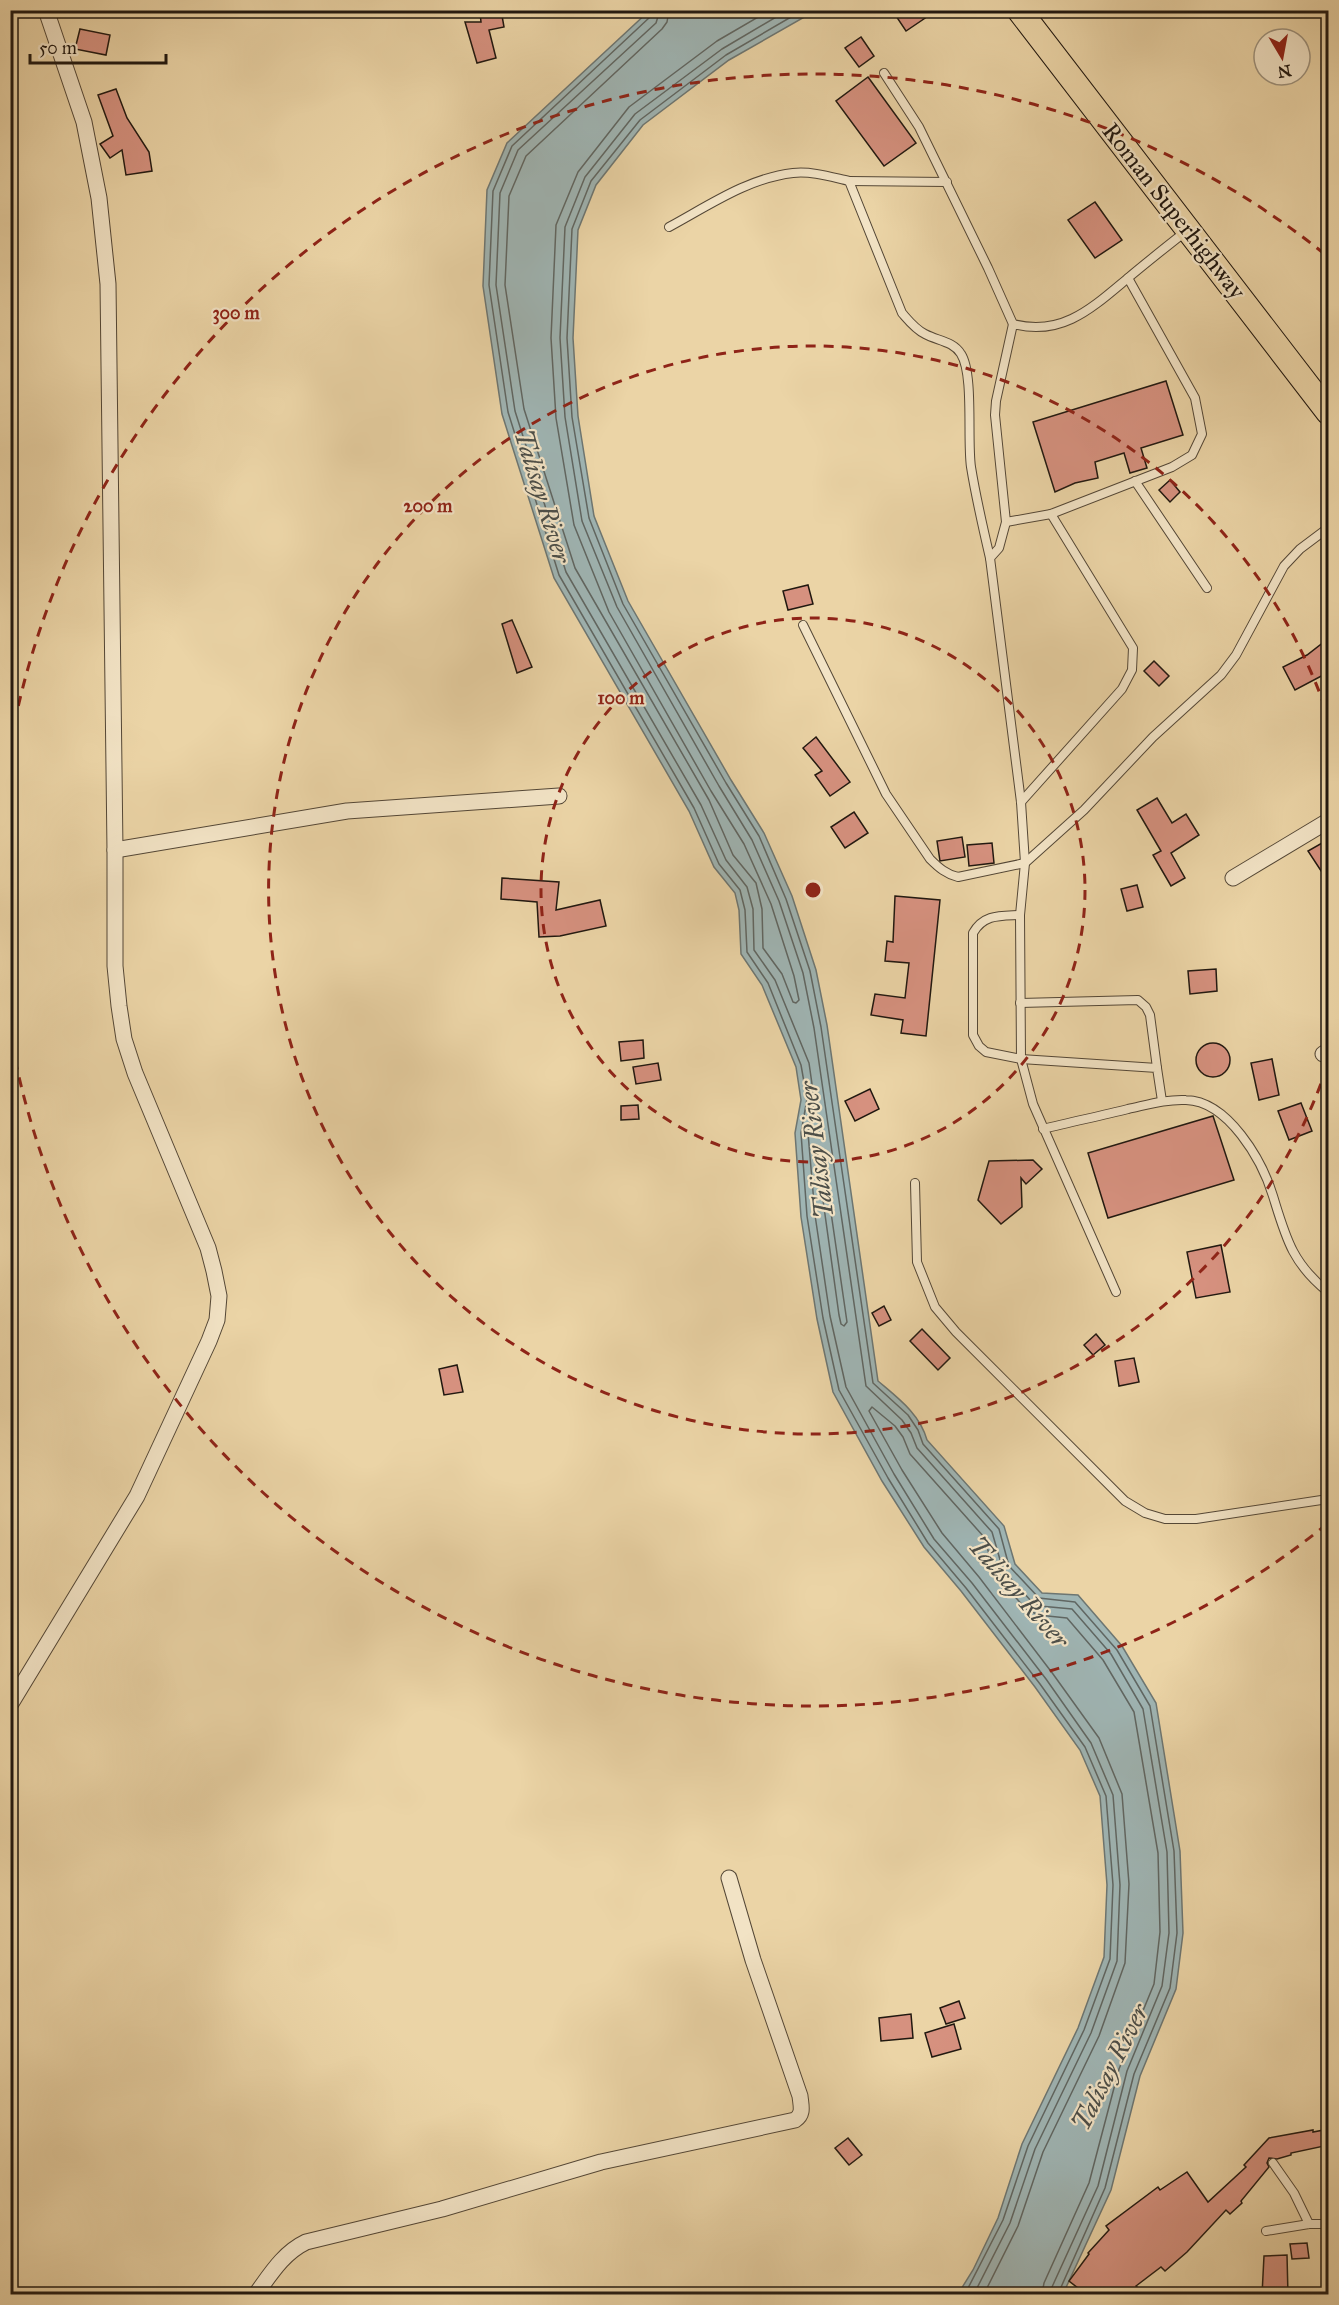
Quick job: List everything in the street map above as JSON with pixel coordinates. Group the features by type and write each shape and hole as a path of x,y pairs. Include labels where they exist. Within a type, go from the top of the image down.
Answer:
{"main road":[{"name":"Roman Superhighway","path":"1019,10 1329,412"}],"street":[{"path":"10,1705 137,1496 217,1320 219,1296 208,1248 139,1084 124,1039 115,966 108,284 99,198 84,122 46,10"},
{"path":"115,850 347,812 559,796"},
{"path":"1233,878 1329,821"},
{"path":"256,2295 281,2260 294,2248 306,2242 442,2209 601,2162 799,2118 801,2108 793,2074 753,1960 729,1878"}],"lane":[{"path":"884,73 919,127 1013,324 995,415 1006,522 999,548 990,558"},
{"path":"669,227 731,193 761,180 793,173 811,173 849,181 946,182"},
{"path":"849,181 902,313 911,324 926,334 952,344 960,351 964,359 971,466 990,558 1021,802 1025,863 1020,915 1021,1059 1033,1104 1043,1129 1116,1292"},
{"path":"1013,324 1030,328 1045,328 1078,316 1098,303 1188,230"},
{"path":"1006,522 1051,514 1172,467 1192,455 1202,434 1195,398 1128,278"},
{"path":"1135,481 1207,588"},
{"path":"1021,802 1122,689 1132,670 1133,648 1051,514"},
{"path":"803,625 886,794 939,868 949,875 958,877 1025,863 1084,810 1153,737 1221,675 1236,655 1284,566 1300,549 1329,528"},
{"path":"1020,915 988,917 978,924 973,933 973,1035 979,1046 986,1052 1021,1059 1157,1068"},
{"path":"1020,1003 1138,1000 1146,1007 1150,1015 1162,1101"},
{"path":"1043,1129 1162,1101 1187,1100 1202,1103 1238,1131 1259,1160 1295,1256 1311,1278 1329,1292"},
{"path":"915,1183 917,1262 935,1306 956,1332 1125,1501 1145,1513 1165,1519 1185,1519 1329,1499"},
{"path":"1274,2163 1294,2193 1309,2224"},
{"path":"1266,2231 1329,2223"}],"water":[{"name":"Talisay River","path":"649,11 815,11 729,60 643,125 596,185 578,230 573,338 578,416 594,516 628,601 764,833 792,896 816,970 827,1025 878,1381 914,1414 927,1440 1004,1526 1015,1564 1042,1593 1078,1595 1122,1646 1156,1703 1180,1851 1183,1933 1176,1989 1140,2076 1111,2190 1063,2294 958,2294 973,2270 998,2218 1022,2144 1078,2028 1104,1957 1107,1885 1100,1796 1080,1750 1035,1687 924,1547 882,1481 833,1392 817,1319 801,1217 795,1133 801,1100 796,1067 762,985 741,954 739,910 735,893 714,867 689,811 554,578 502,414 483,286 487,190 507,143"}],"building":[{"path":"501,10 504,27 489,30 496,58 477,63 465,22 481,22 480,13"},
{"path":"892,10 937,10 906,31"},
{"path":"80,29 110,35 106,55 75,49"},
{"path":"861,37 874,56 859,67 845,48"},
{"path":"868,77 916,143 884,166 836,101"},
{"path":"116,89 127,118 149,152 152,171 126,175 122,150 110,158 100,144 113,136 98,95"},
{"path":"1095,202 1122,240 1095,258 1068,220"},
{"path":"1166,381 1183,435 1141,448 1147,468 1130,473 1124,453 1095,462 1098,478 1075,483 1055,492 1033,422"},
{"path":"1170,480 1180,492 1170,502 1159,490"},
{"path":"808,585 813,604 788,610 783,591"},
{"path":"512,620 532,667 517,673 502,624"},
{"path":"1329,638 1329,672 1295,690 1283,667 1307,655"},
{"path":"1154,661 1169,676 1159,686 1144,671"},
{"path":"816,737 850,782 830,796 815,775 822,771 803,748"},
{"path":"1157,798 1172,823 1186,814 1199,835 1171,853 1185,878 1171,886 1153,855 1161,851 1137,810"},
{"path":"854,812 868,833 845,848 831,827"},
{"path":"962,837 965,857 940,861 937,841"},
{"path":"1329,839 1329,883 1308,851"},
{"path":"992,843 994,863 969,866 967,845"},
{"path":"502,878 559,882 556,910 600,900 606,926 560,936 539,937 537,902 501,899"},
{"path":"1137,885 1143,907 1127,911 1121,889"},
{"path":"895,896 940,900 926,1036 901,1033 903,1020 871,1015 875,994 905,998 909,963 885,961 887,941 893,942"},
{"path":"1216,969 1217,991 1190,994 1188,971"},
{"path":"643,1040 644,1058 621,1061 619,1042"},
{"path":"1213,1043 1225,1048 1230,1060 1225,1072 1213,1077 1201,1072 1196,1060 1201,1048"},
{"path":"1272,1059 1279,1095 1259,1100 1251,1063"},
{"path":"658,1063 661,1080 636,1084 633,1067"},
{"path":"870,1089 879,1109 855,1121 845,1101"},
{"path":"1301,1103 1312,1131 1289,1140 1278,1111"},
{"path":"638,1105 639,1119 621,1120 621,1106"},
{"path":"1213,1116 1234,1180 1108,1218 1088,1153"},
{"path":"1033,1160 1042,1169 1026,1184 1021,1178 1022,1207 1001,1224 978,1200 989,1161"},
{"path":"1221,1245 1230,1292 1196,1298 1187,1252"},
{"path":"884,1306 891,1320 879,1326 872,1313"},
{"path":"922,1329 950,1358 938,1370 910,1341"},
{"path":"1096,1334 1105,1345 1093,1355 1084,1345"},
{"path":"1134,1358 1139,1382 1119,1386 1115,1361"},
{"path":"457,1365 463,1392 444,1395 439,1369"},
{"path":"959,2001 965,2018 946,2024 940,2008"},
{"path":"911,2014 913,2038 881,2041 879,2018"},
{"path":"954,2024 961,2049 932,2057 925,2033"},
{"path":"1329,2129 1329,2145 1291,2153 1291,2155 1277,2159 1269,2158 1267,2163 1269,2167 1241,2201 1242,2203 1230,2214 1226,2210 1187,2252 1165,2271 1161,2267 1136,2286 1138,2288 1130,2295 1087,2295 1069,2281 1088,2253 1109,2230 1106,2226 1158,2187 1160,2190 1187,2172 1208,2202 1246,2167 1244,2165 1269,2138"},
{"path":"848,2138 862,2155 849,2165 835,2148"},
{"path":"1307,2243 1309,2258 1292,2259 1290,2244"},
{"path":"1287,2255 1288,2295 1262,2295 1264,2256"}]}
